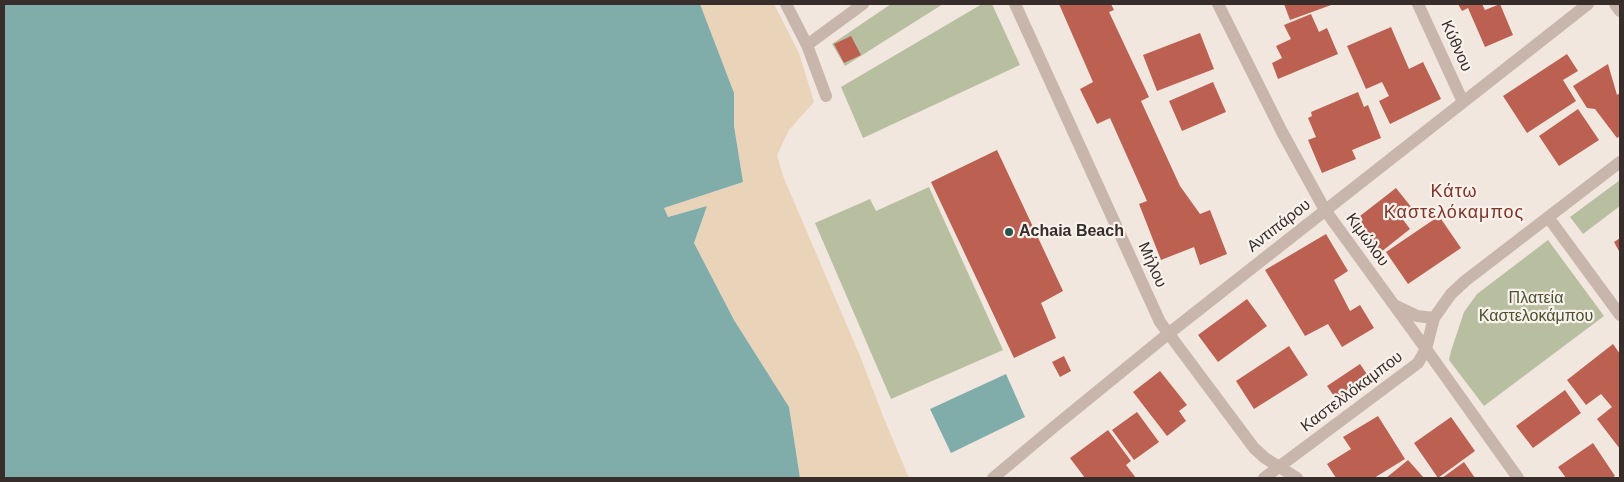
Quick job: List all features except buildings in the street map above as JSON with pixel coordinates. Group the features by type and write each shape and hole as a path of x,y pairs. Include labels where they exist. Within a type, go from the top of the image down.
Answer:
{"street":[{"path":"786,4 807,45 826,96"},
{"path":"807,45 863,4"},
{"name":"Μήλου","path":"1015,4 1157,316 1168,334 1249,443 1279,468 1297,478"},
{"name":"Κιμώλου","path":"1218,4 1282,132 1325,210 1518,478"},
{"name":"Κύθνου","path":"1418,4 1463,102"},
{"name":"Αντιπάρου","path":"993,478 1168,334 1588,4"},
{"path":"1615,4 1620,11"},
{"name":"Καστελλόκαμπου","path":"1264,478 1418,363 1426,349 1434,318 1444,302 1458,287 1620,162"},
{"path":"1548,217 1620,315"},
{"path":"1393,304 1417,316 1434,318"}],"green space":[{"path":"891,4 943,4 845,66 832,44"},
{"path":"982,4 992,4 1020,65 863,138 841,87"},
{"path":"1620,180 1620,206 1583,234 1570,217"},
{"path":"929,187 1003,350 891,399 815,223 870,199 876,211"},
{"name":"Πλατεία Καστελοκάμπου","path":"1548,240 1604,316 1484,406 1449,360 1464,312 1477,294"}],"sand":[{"path":"700,4 774,4 799,53 814,102 789,130 777,155 783,176 860,356 909,478 800,478 789,407 734,320 694,243 707,206 667,217 664,208 743,182 734,126 734,93"}],"water":[{"path":"4,4 700,4 734,93 734,126 743,182 664,208 668,217 707,206 694,243 734,320 789,407 800,478 4,478"},
{"path":"1006,374 1025,417 951,453 930,409"}],"place":[{"name":"Achaia Beach","path":"1009,232"}],"district":[{"name":"Κάτω Καστελόκαμπος","path":"1454,202"}]}
